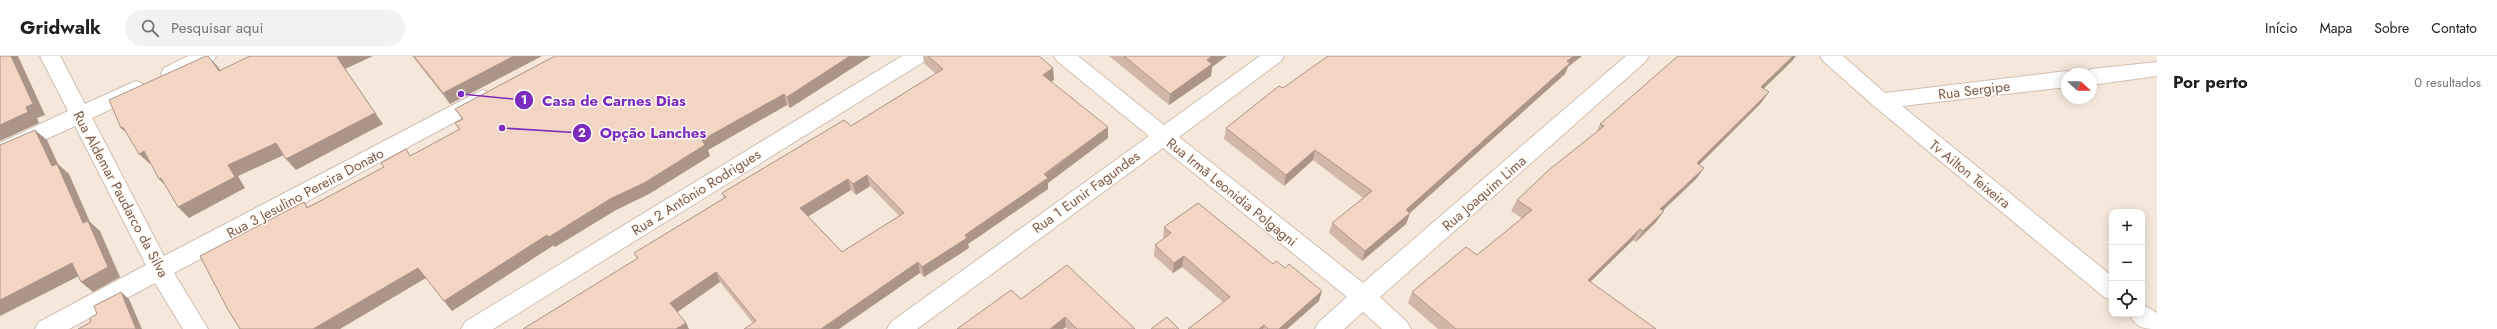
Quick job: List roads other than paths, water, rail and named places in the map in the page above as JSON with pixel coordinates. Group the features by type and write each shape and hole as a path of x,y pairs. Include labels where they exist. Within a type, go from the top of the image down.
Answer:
{"street":[{"name":"Rua Aldemar Paudarco da Silva","path":"50,56 79,116 160,270 196,329"},
{"path":"0,152 206,56"},
{"name":"Rua 2 Antônio Rodrigues","path":"473,329 918,56"},
{"name":"Rua Irmã Leonidia Polgagni","path":"1064,56 1363,297 1399,329"},
{"name":"Rua 1 Eunir Fagundes","path":"899,329 1162,136 1274,56"},
{"name":"Rua Joaquim Lima","path":"1327,329 1560,127 1639,56"},
{"name":"Tv Ailton Teixeira","path":"1830,56 1881,101 2109,288"},
{"path":"2097,76 2157,69"},
{"name":"Rua Sergipe","path":"1881,101 2061,81"},
{"name":"Rua 3 Jesulino Pereira Donato","path":"47,329 498,90"},
{"path":"2145,317 2157,327"}],"place":[{"name":"Casa de Carnes Dias","path":"461,94"},
{"name":"Opção Lanches","path":"502,128"}]}
